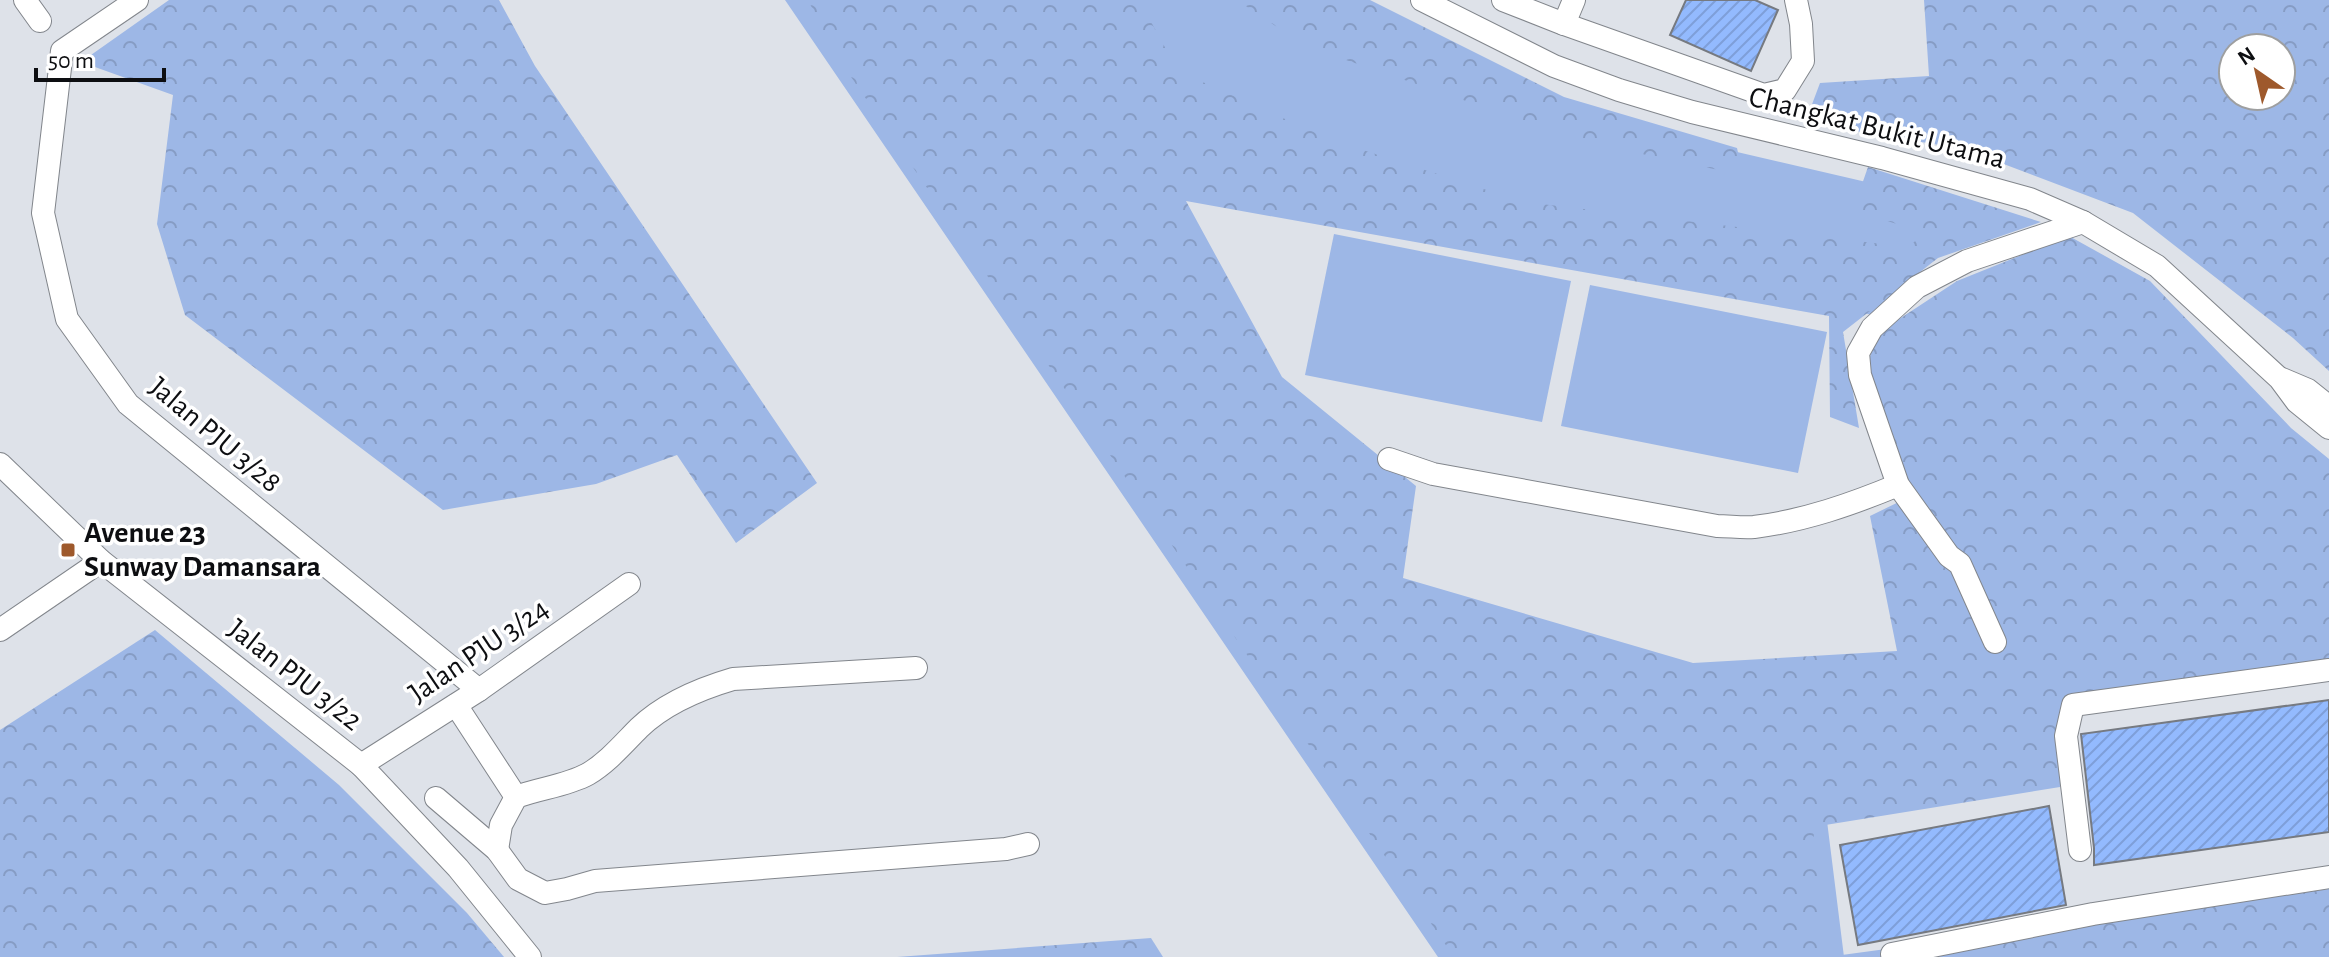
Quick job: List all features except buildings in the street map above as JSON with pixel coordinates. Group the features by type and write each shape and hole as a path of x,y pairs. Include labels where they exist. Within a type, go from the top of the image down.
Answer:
{"street":[{"path":"25,0 40,21"},
{"name":"Jalan PJU 3/28","path":"137,0 62,51 43,213 67,319 128,404 479,690"},
{"name":"Changkat Bukit Utama","path":"1422,0 1554,66 1619,90 1692,112 1882,158 2030,199 2083,222 2157,266 2280,379 2297,402 2329,428"},
{"path":"1503,0 1764,95 1785,90 1803,61 1796,0"},
{"path":"1564,24 1574,0"},
{"path":"1995,642 1960,564 1949,556 1898,485 1860,375 1858,353 1872,328 1917,287 1967,261 2083,222"},
{"name":"Changkat Bukit Utama","path":"2280,379 2308,390 2329,407"},
{"path":"1389,459 1433,474 1717,526 1752,527 1807,516 1856,502 1898,485"},
{"name":"Jalan PJU 3/22","path":"0,464 101,561 361,765 458,868 530,957"},
{"path":"0,630 101,561"},
{"name":"Jalan PJU 3/24","path":"361,765 479,690 629,584"},
{"path":"497,850 501,825 516,797 588,774 669,705 707,686 733,679 916,668"},
{"path":"2080,850 2066,736 2073,705 2329,670"},
{"path":"456,705 516,797"},
{"path":"436,798 497,850 518,879 545,893 595,881 1006,849 1028,844"},
{"path":"1892,954 2093,914 2329,877"}],"green space":[{"path":"169,0 499,0 535,66 817,483 736,543 677,455 596,484 443,510 185,315 157,224 173,95 81,62"},
{"path":"785,0 1339,0 1604,121 1961,204 1881,317 1169,157 1137,233 1367,590 1827,821 1844,957 1438,957"},
{"path":"808,0 1139,0 1178,71 1332,140 1524,202 1908,247 1925,233 1853,210 1868,167 2041,222 1938,258 1843,332 1859,428 1830,417 1829,316 1186,201 1282,377 1416,486 1403,578 1693,663 1897,651 1870,516 1913,495 1867,365 1878,333 1957,281 2069,236 2150,281 2291,428 2329,459 2329,677 2064,701 2060,787 1813,827 1825,957 1454,957 836,55"},
{"path":"1237,0 1370,0 1564,97 1737,148 1743,175 1589,143 1305,46"},
{"path":"1924,0 2329,0 2329,371 2293,338 2133,213 1964,149 1805,123 1820,83 1929,76"},
{"path":"1334,234 1571,281 1542,422 1305,375"},
{"path":"1590,285 1827,332 1798,473 1561,426"},
{"path":"155,630 339,785 467,913 504,957 0,957 0,730"},
{"path":"2329,889 2329,957 1827,957"},
{"path":"1151,938 1163,957 897,957"}],"place":[{"name":"Avenue 23 Sunway Damansara","path":"68,550"}]}
